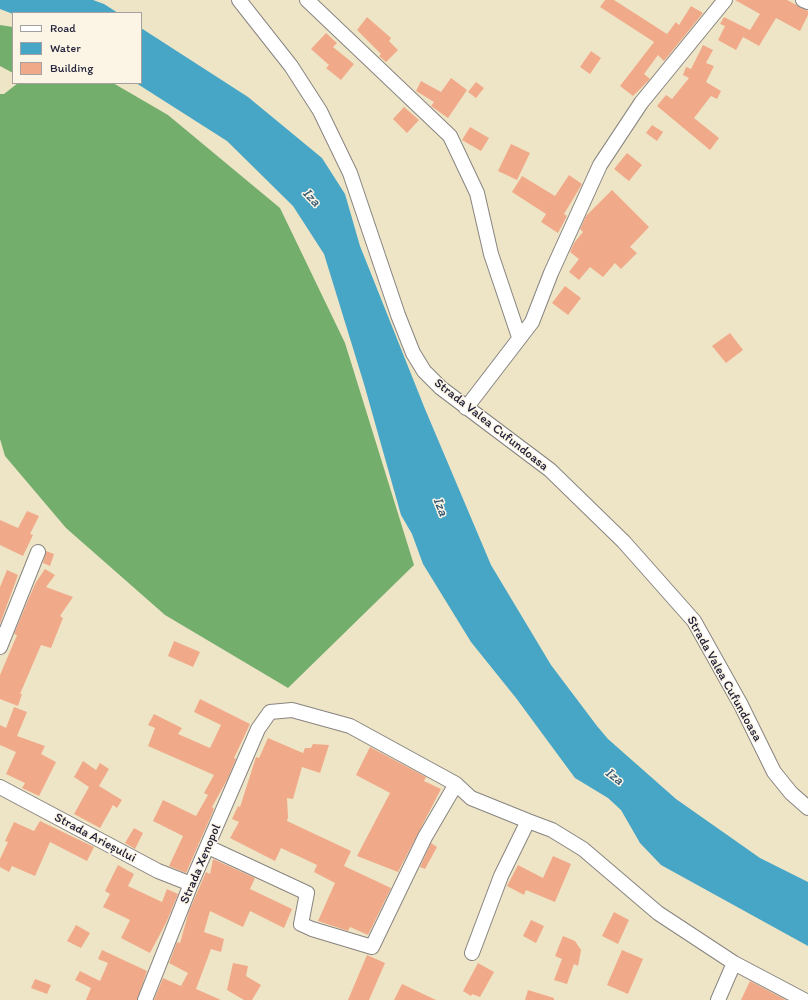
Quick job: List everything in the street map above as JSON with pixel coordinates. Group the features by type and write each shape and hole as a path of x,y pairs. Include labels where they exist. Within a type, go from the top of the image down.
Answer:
{"street":[{"name":"Strada Valea Cufundoasa","path":"239,0 291,66 320,111 350,174 398,315 413,353 424,371 441,388 466,408 550,470 624,542 694,621 741,705 774,772 791,792 808,808"},
{"path":"306,0 450,136 477,193 491,254 519,337"},
{"path":"466,408 532,322 550,272 600,165 641,103 725,0"},
{"path":"803,0 808,2"},
{"path":"0,647 38,552"},
{"name":"Strada Xenopol","path":"145,1000 191,884 258,729 270,712 292,710 350,726 456,784 471,798 552,830 583,849 658,913 734,963 804,1000"},
{"path":"208,847 307,893 301,924 312,929 372,947 424,837 456,784"},
{"name":"Strada Arieșului","path":"0,787 158,871 191,884"},
{"path":"472,954 500,876 528,821"},
{"path":"718,1000 734,963"}],"green space":[{"path":"0,25 12,27 12,72 0,66"},
{"path":"17,84 115,84 168,115 280,208 345,343 414,565 288,688 165,615 66,528 5,456 0,439 0,94 4,94"}],"water":[{"path":"0,0 93,0 104,4 116,12 12,12 12,14 0,9"},
{"name":"Iza","path":"142,29 248,97 322,158 345,194 360,246 425,409 491,565 551,665 608,739 676,799 760,858 808,882 808,946 661,865 640,843 621,810 608,798 575,778 516,698 471,642 423,564 412,534 401,515 364,384 324,254 293,206 227,141 138,84 142,84"}],"building":[{"path":"605,0 614,0 667,34 676,22 679,25 691,6 703,13 664,61 658,55 644,74 650,79 633,96 620,86 654,42 600,7"},
{"path":"735,0 787,0 808,11 808,15 800,31 776,18 759,46 743,37 736,50 718,40 725,26 720,24 724,17 750,30 760,14"},
{"path":"367,17 391,38 389,41 398,50 386,62 379,56 381,54 357,30"},
{"path":"326,33 337,43 333,47 354,64 341,80 326,68 329,65 311,49"},
{"path":"703,45 713,50 706,63 714,66 706,82 721,91 717,99 711,96 694,118 719,138 710,150 657,106 666,95 672,99 689,78 683,75 686,67 691,69"},
{"path":"591,51 601,58 590,74 580,67"},
{"path":"451,78 467,90 448,118 431,106 434,102 416,91 421,81 441,92"},
{"path":"476,82 484,88 476,98 468,92"},
{"path":"404,107 419,120 407,133 393,119"},
{"path":"652,125 663,132 657,141 646,133"},
{"path":"470,127 489,138 481,151 462,140"},
{"path":"511,144 530,153 517,180 498,171"},
{"path":"627,153 642,165 629,181 614,169"},
{"path":"569,175 582,184 564,214 567,216 558,233 541,222 546,214 512,192 522,176 555,196"},
{"path":"612,190 649,227 630,247 637,253 621,269 615,263 603,277 590,267 579,280 569,272 579,259 570,252 574,243 583,232 580,229 586,216"},
{"path":"565,286 581,298 568,315 552,303"},
{"path":"730,333 743,350 726,363 712,346"},
{"path":"27,511 39,516 30,534 33,535 23,556 0,545 0,520 18,528"},
{"path":"46,551 54,554 50,566 43,563"},
{"path":"45,569 55,575 46,587 73,597 60,616 63,618 51,648 41,645 20,694 22,694 18,706 0,699 0,675 17,635 14,634 28,600 36,582"},
{"path":"7,570 18,575 0,624 0,587"},
{"path":"174,641 200,652 193,667 168,656"},
{"path":"200,699 250,724 234,758 236,759 227,780 212,807 214,809 186,873 169,866 183,836 153,821 163,800 196,816 208,795 204,793 214,775 148,746 155,728 148,725 154,714 182,728 178,734 210,748 221,725 194,712"},
{"path":"14,707 27,712 17,736 45,746 41,754 56,762 39,796 22,788 25,783 6,774 16,752 0,745 0,725 6,728"},
{"path":"268,738 303,753 305,748 311,748 313,744 329,745 320,773 302,767 293,799 287,798 287,821 351,851 344,866 391,888 368,935 350,927 348,931 318,921 335,883 314,872 317,865 281,848 275,861 230,838 239,822 232,819 238,806 240,807 256,757 259,758"},
{"path":"370,747 426,777 424,781 441,789 398,872 357,856 390,793 356,775"},
{"path":"83,761 96,770 100,763 109,769 99,786 122,800 117,808 113,805 100,828 74,814 89,787 74,777"},
{"path":"40,821 94,847 87,861 50,842 35,876 12,866 9,872 0,867 0,859 8,842 5,841 14,822 34,831"},
{"path":"134,828 143,833 135,849 125,843"},
{"path":"431,843 437,847 425,869 420,867"},
{"path":"553,856 571,864 555,902 526,890 524,895 507,886 518,865 543,878"},
{"path":"213,859 255,878 250,889 292,909 284,928 250,911 243,927 210,911 204,932 224,939 221,952 211,949 196,989 221,1000 154,1000 163,978 181,986 188,973 169,963 177,942 180,943 189,911 206,872 210,874"},
{"path":"118,865 134,874 128,886 162,902 167,889 178,894 166,923 150,953 121,938 130,920 103,907 110,894 105,891"},
{"path":"614,912 629,920 618,944 602,936"},
{"path":"531,920 544,926 536,943 523,936"},
{"path":"76,925 90,933 81,948 67,941"},
{"path":"563,936 575,941 581,950 578,966 574,964 567,984 554,980 562,959 555,956"},
{"path":"102,950 147,971 137,1000 86,1000 91,988 75,980 80,971 100,981 108,963 98,959"},
{"path":"622,950 643,959 628,994 607,985"},
{"path":"367,955 385,963 369,1000 348,1000"},
{"path":"233,963 248,966 246,976 261,985 252,1000 244,1000 227,990"},
{"path":"478,963 494,972 480,997 472,994 471,996 463,991"},
{"path":"35,979 51,985 47,994 31,988"},
{"path":"750,981 786,1000 741,1000"},
{"path":"402,984 436,1000 394,1000"},
{"path":"528,990 554,998 554,1000 525,1000"}]}
